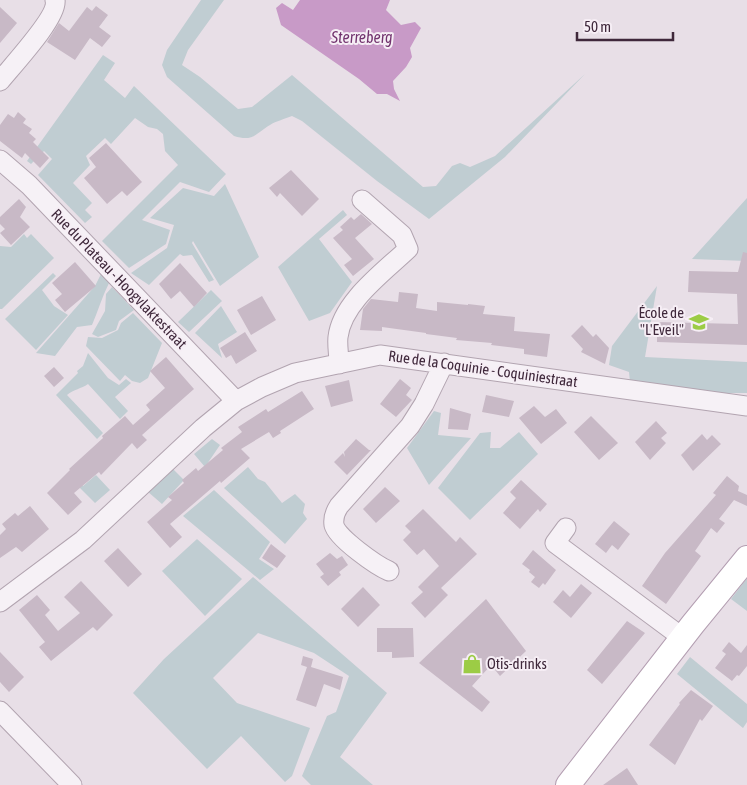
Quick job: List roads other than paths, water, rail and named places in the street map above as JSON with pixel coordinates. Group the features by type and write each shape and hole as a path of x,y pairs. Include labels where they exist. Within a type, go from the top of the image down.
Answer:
{"main road":[{"path":"568,785 747,558"}],"street":[{"path":"0,81 48,21 56,6 55,0"},
{"name":"Rue du Plateau - Hoogvlaktestraat","path":"0,160 29,185 236,401"},
{"path":"339,364 338,336 345,316 361,293 408,249 402,234 362,200"},
{"name":"Rue de la Coquinie - Coquiniestraat","path":"0,602 83,540 203,428 236,401 262,387 295,373 380,355 747,406"},
{"path":"389,571 379,567 340,535 334,526 334,514 410,426 429,395 444,363"},
{"path":"566,528 556,543 683,638"},
{"path":"0,711 72,785"}],"water":[{"name":"Sterreberg","path":"300,0 390,0 386,10 401,25 415,22 421,28 410,48 412,57 406,67 393,81 394,89 400,101 387,94 377,94 359,79 281,25 276,8 282,3 293,10"}],"place":[{"name":"École de \"L'Eveil\"","path":"699,322"},
{"name":"Otis-drinks","path":"472,664"}]}
